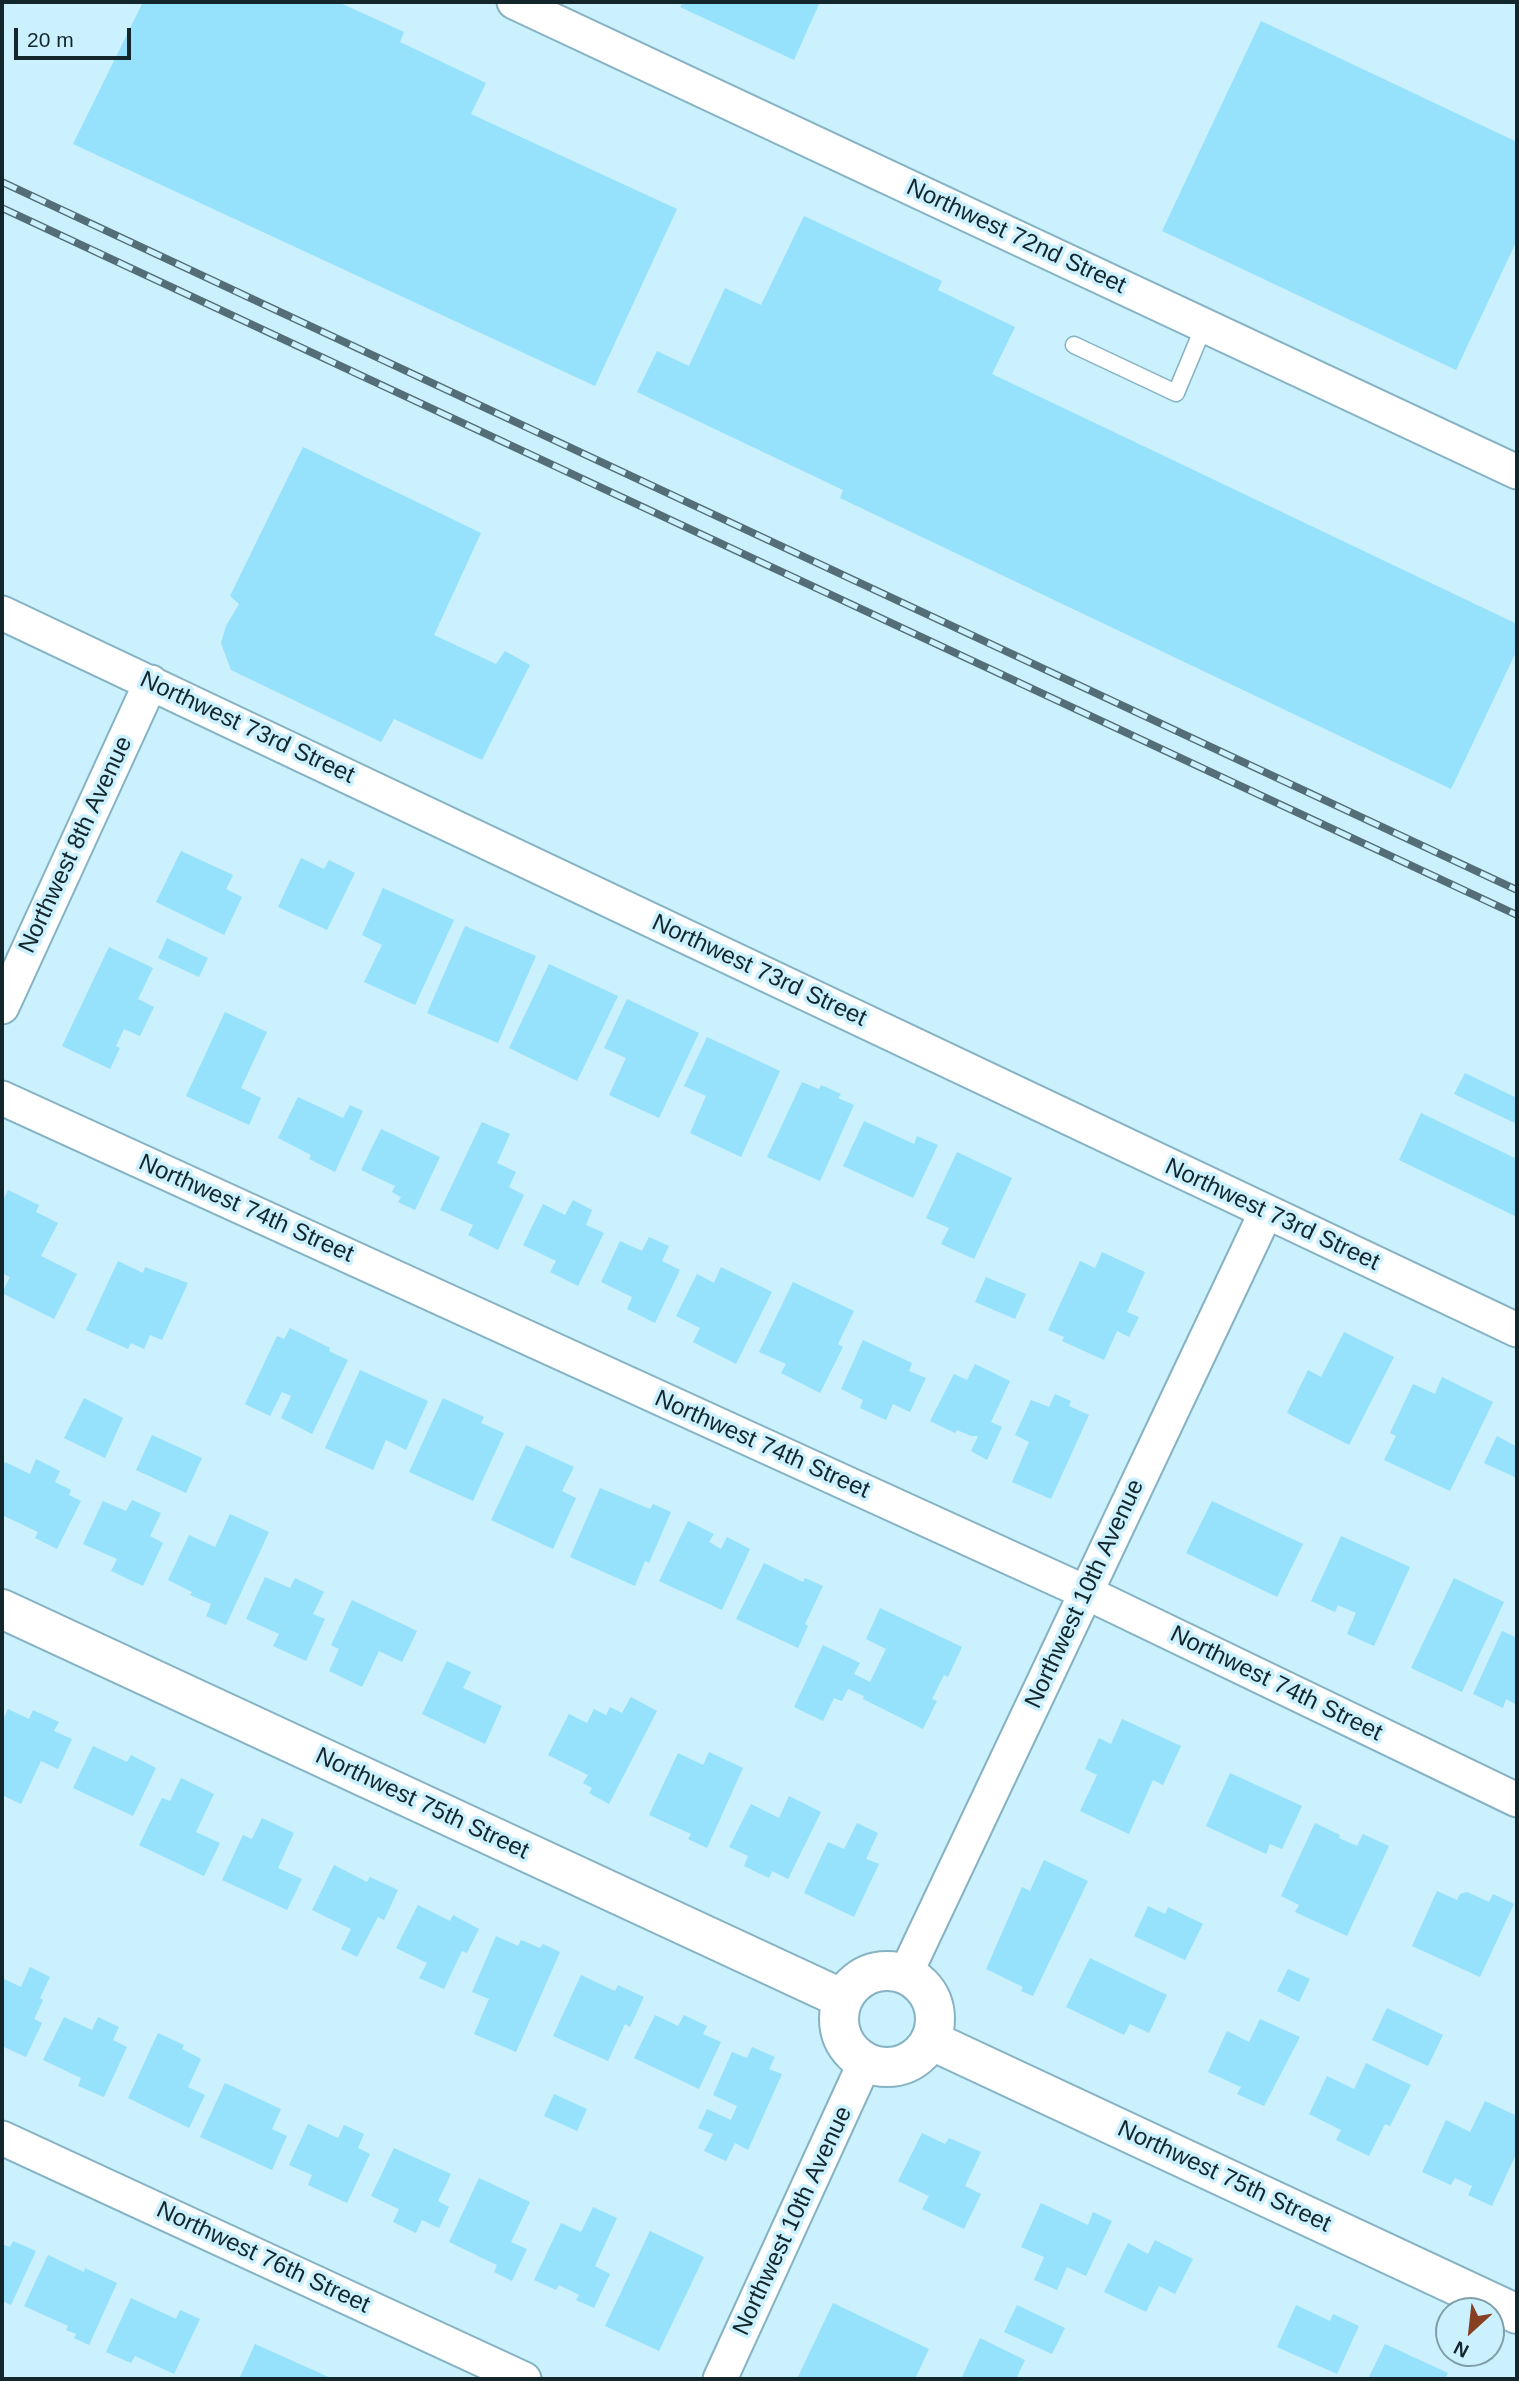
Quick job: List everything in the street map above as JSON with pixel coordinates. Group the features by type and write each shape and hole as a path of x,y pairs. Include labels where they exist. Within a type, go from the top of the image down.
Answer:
{"street":[{"name":"Northwest 72nd Street","path":"514,2 1517,472"},
{"name":"Northwest 73rd Street","path":"2,613 1517,1330"},
{"name":"Northwest 8th Avenue","path":"2,1007 151,682"},
{"name":"Northwest 74th Street","path":"2,1098 1085,1592 1517,1800"},
{"name":"Northwest 10th Avenue","path":"905,1975 1266,1212"},
{"name":"Northwest 75th Street","path":"2,1609 843,1999"},
{"path":"881,1972 905,1975 925,1991 931,2002 934,2014 930,2040 915,2057 895,2066 880,2067 865,2062 853,2054 844,2042 839,2028 843,1999 858,1981 869,1974 881,1972"},
{"name":"Northwest 75th Street","path":"930,2040 1517,2314"},
{"name":"Northwest 10th Avenue","path":"720,2379 865,2062"},
{"name":"Northwest 76th Street","path":"2,2138 524,2379"}],"lane":[{"path":"1074,345 1176,393 1204,326"}],"building":[{"path":"143,2 338,2 404,32 400,42 486,83 471,114 677,209 595,386 73,144"},
{"path":"683,2 820,2 794,60 680,7"},
{"path":"1261,21 1517,142 1517,240 1456,370 1162,231"},
{"path":"804,216 942,281 938,290 1015,327 992,374 1517,624 1517,650 1451,789 840,498 843,490 637,392 657,351 689,366 725,288 761,305"},
{"path":"303,447 481,533 434,635 496,664 505,651 530,665 482,760 394,719 381,742 231,670 221,643 226,626 239,604 230,596"},
{"path":"181,851 233,875 226,889 242,897 224,935 156,902"},
{"path":"301,858 324,869 329,860 355,873 327,930 278,907"},
{"path":"383,888 454,920 415,1005 364,982 382,945 362,935"},
{"path":"465,926 536,956 498,1043 427,1013"},
{"path":"167,938 208,958 199,977 158,958"},
{"path":"109,947 153,968 138,999 154,1007 140,1036 124,1029 116,1046 120,1048 110,1069 62,1046"},
{"path":"549,964 618,996 577,1081 509,1048"},
{"path":"627,999 699,1033 659,1118 609,1095 626,1058 604,1048"},
{"path":"225,1012 267,1032 241,1088 261,1098 249,1125 186,1096"},
{"path":"707,1037 780,1071 741,1157 690,1133 706,1096 684,1086"},
{"path":"1465,1073 1517,1098 1517,1124 1454,1094"},
{"path":"802,1082 819,1089 821,1085 841,1094 838,1098 854,1105 820,1181 767,1157"},
{"path":"298,1097 343,1118 350,1105 363,1111 335,1172 309,1159 311,1155 278,1138"},
{"path":"1421,1113 1517,1159 1517,1217 1399,1160"},
{"path":"864,1121 914,1144 917,1136 938,1145 913,1198 843,1166"},
{"path":"482,1122 510,1134 497,1163 516,1172 509,1187 524,1195 498,1250 468,1235 473,1225 440,1210"},
{"path":"381,1129 440,1157 415,1210 398,1202 401,1197 392,1192 395,1186 361,1170"},
{"path":"957,1152 1012,1178 974,1259 941,1244 949,1228 926,1218"},
{"path":"8,1190 39,1205 36,1212 58,1223 41,1256 77,1274 54,1319 2,1293 10,1277 2,1273 2,1202"},
{"path":"573,1200 592,1210 586,1225 604,1233 578,1286 550,1272 556,1261 523,1245 543,1204 565,1215"},
{"path":"649,1237 669,1246 662,1261 680,1270 655,1323 627,1309 632,1297 601,1282 620,1241 642,1251"},
{"path":"1102,1252 1145,1272 1127,1312 1139,1317 1129,1337 1117,1331 1104,1360 1062,1341 1064,1337 1048,1330 1080,1261 1095,1268"},
{"path":"118,1261 143,1273 145,1267 188,1283 162,1340 150,1335 144,1349 131,1343 128,1349 86,1330"},
{"path":"721,1267 772,1292 736,1364 693,1342 700,1328 676,1316 697,1274 714,1283"},
{"path":"986,1277 1026,1294 1015,1319 975,1302"},
{"path":"793,1282 854,1311 838,1344 843,1347 820,1393 781,1373 786,1364 759,1352"},
{"path":"290,1328 348,1360 312,1434 281,1418 291,1396 282,1392 270,1416 245,1404 277,1336 284,1339"},
{"path":"1344,1332 1394,1357 1349,1445 1287,1413 1308,1370 1321,1377"},
{"path":"863,1340 912,1363 909,1371 926,1378 910,1412 893,1404 886,1420 860,1408 863,1400 841,1389"},
{"path":"975,1364 1010,1381 991,1422 1002,1427 987,1460 971,1451 978,1436 957,1430 955,1433 930,1421 954,1374 967,1380"},
{"path":"360,1370 428,1401 406,1450 386,1440 373,1470 325,1448"},
{"path":"1442,1377 1493,1402 1450,1491 1384,1460 1396,1436 1390,1433 1413,1384 1435,1394"},
{"path":"1055,1394 1071,1401 1069,1406 1089,1415 1051,1499 1012,1482 1029,1442 1015,1435 1031,1400 1049,1407"},
{"path":"84,1398 123,1418 105,1458 64,1438"},
{"path":"443,1398 484,1417 481,1423 504,1433 473,1501 409,1472"},
{"path":"152,1435 202,1458 186,1493 136,1470"},
{"path":"1497,1436 1517,1447 1517,1478 1484,1463"},
{"path":"526,1445 574,1467 562,1491 576,1498 553,1549 491,1520"},
{"path":"36,1459 60,1471 55,1482 71,1490 69,1495 81,1501 57,1549 35,1538 38,1532 2,1515 2,1468 5,1462 30,1474"},
{"path":"600,1488 650,1509 653,1504 671,1512 649,1563 645,1561 635,1586 570,1557"},
{"path":"132,1500 161,1513 150,1536 163,1543 143,1586 111,1571 117,1559 83,1544 103,1501 126,1511"},
{"path":"1212,1501 1303,1544 1277,1597 1186,1553"},
{"path":"230,1514 269,1532 226,1625 206,1616 211,1604 190,1595 192,1592 168,1580 189,1535 215,1547"},
{"path":"688,1521 714,1534 709,1542 721,1549 727,1537 750,1549 722,1610 659,1581"},
{"path":"1341,1536 1410,1567 1374,1646 1347,1634 1356,1613 1338,1605 1335,1612 1311,1601"},
{"path":"764,1563 803,1582 805,1578 823,1586 805,1624 808,1626 798,1648 736,1619"},
{"path":"265,1577 290,1588 295,1578 324,1592 313,1614 325,1619 306,1661 273,1646 279,1634 246,1619"},
{"path":"1454,1578 1504,1602 1462,1692 1411,1668"},
{"path":"352,1600 417,1631 402,1662 379,1651 362,1687 329,1671 339,1649 331,1645"},
{"path":"880,1608 962,1647 948,1677 944,1675 932,1699 937,1701 923,1729 848,1689 842,1701 834,1698 823,1721 794,1707 823,1645 860,1663 854,1674 870,1682 886,1649 866,1639"},
{"path":"1502,1631 1517,1638 1517,1705 1506,1699 1503,1708 1473,1694"},
{"path":"447,1661 471,1672 463,1688 502,1706 485,1744 422,1714"},
{"path":"631,1697 657,1711 609,1804 589,1793 592,1788 583,1783 588,1775 548,1755 569,1714 587,1723 594,1709 606,1715 610,1707 622,1713"},
{"path":"8,1709 29,1719 33,1710 59,1722 54,1731 72,1739 58,1769 41,1761 21,1804 2,1795 2,1722"},
{"path":"1122,1719 1181,1746 1163,1785 1153,1780 1129,1834 1080,1811 1097,1775 1085,1769 1099,1738 1111,1744"},
{"path":"93,1746 127,1762 131,1755 156,1768 133,1816 73,1788"},
{"path":"709,1752 743,1768 707,1848 688,1839 691,1834 649,1815 678,1753 703,1765"},
{"path":"1230,1773 1302,1806 1282,1849 1270,1844 1266,1854 1206,1826"},
{"path":"181,1778 214,1794 196,1832 220,1843 204,1876 139,1845 162,1798 170,1801"},
{"path":"789,1796 821,1812 788,1879 772,1871 769,1878 744,1866 748,1856 729,1847 751,1804 779,1818"},
{"path":"262,1818 294,1833 278,1868 302,1879 287,1910 222,1880 243,1835 252,1839"},
{"path":"857,1823 878,1833 866,1859 879,1864 854,1917 804,1893 828,1842 844,1849"},
{"path":"1315,1823 1357,1846 1363,1834 1389,1846 1347,1936 1295,1912 1299,1905 1281,1896"},
{"path":"1044,1860 1088,1881 1033,1996 1021,1991 1023,1987 986,1969 1022,1887 1030,1891"},
{"path":"334,1865 367,1882 370,1877 398,1890 384,1920 378,1917 357,1957 341,1949 351,1929 312,1910"},
{"path":"1437,1891 1457,1900 1460,1894 1467,1892 1489,1902 1493,1894 1514,1904 1480,1977 1412,1946"},
{"path":"418,1905 450,1921 453,1915 479,1929 467,1953 462,1951 444,1989 419,1978 427,1963 396,1948"},
{"path":"1148,1906 1165,1914 1168,1907 1203,1924 1185,1960 1134,1936"},
{"path":"496,1936 518,1946 521,1940 540,1948 543,1944 560,1952 516,2052 474,2034 489,1999 472,1992"},
{"path":"1090,1958 1167,1995 1149,2033 1130,2024 1124,2035 1066,2007"},
{"path":"30,1967 50,1977 34,2019 42,2023 26,2057 2,2046 2,1978 21,1987"},
{"path":"1288,1969 1310,1979 1299,2002 1277,1991"},
{"path":"581,1975 615,1991 618,1985 644,1997 630,2027 625,2024 608,2061 553,2036"},
{"path":"1387,2008 1443,2035 1428,2066 1372,2040"},
{"path":"655,2015 678,2026 684,2015 707,2026 703,2034 721,2042 699,2089 634,2058"},
{"path":"64,2017 92,2030 98,2017 119,2027 113,2040 127,2047 104,2097 78,2086 81,2078 43,2060"},
{"path":"1260,2019 1300,2037 1264,2106 1237,2094 1241,2087 1208,2072 1227,2031 1249,2042"},
{"path":"158,2033 184,2045 182,2049 201,2059 188,2087 205,2095 189,2128 128,2098"},
{"path":"752,2047 775,2057 769,2069 782,2074 748,2150 735,2143 726,2161 704,2151 713,2134 698,2128 707,2109 731,2120 737,2106 713,2095 732,2052 747,2058"},
{"path":"1366,2063 1411,2085 1390,2126 1385,2124 1369,2156 1336,2140 1341,2130 1309,2114 1327,2076 1354,2089"},
{"path":"225,2083 281,2109 272,2129 287,2136 272,2170 200,2137"},
{"path":"554,2094 587,2109 577,2131 544,2116"},
{"path":"1485,2101 1517,2116 1517,2152 1492,2206 1468,2195 1472,2186 1455,2178 1451,2185 1422,2172 1446,2120 1470,2132"},
{"path":"308,2124 338,2138 344,2125 364,2134 358,2148 370,2154 347,2203 308,2185 312,2175 289,2165"},
{"path":"922,2133 945,2144 949,2138 981,2152 965,2186 981,2194 964,2229 922,2209 929,2196 898,2181"},
{"path":"394,2148 451,2174 438,2201 449,2207 439,2228 422,2220 416,2233 393,2222 399,2209 371,2196"},
{"path":"479,2178 530,2202 511,2242 527,2249 512,2281 494,2272 497,2265 449,2242"},
{"path":"1041,2203 1088,2225 1093,2212 1112,2221 1086,2276 1067,2267 1057,2290 1034,2280 1044,2257 1021,2247"},
{"path":"593,2207 617,2218 595,2266 610,2274 594,2308 576,2300 579,2295 559,2285 556,2290 534,2280 561,2223 581,2232"},
{"path":"650,2231 704,2257 659,2351 605,2326"},
{"path":"1155,2240 1193,2259 1175,2294 1159,2286 1146,2312 1104,2292 1128,2243 1148,2254"},
{"path":"13,2241 36,2251 11,2305 2,2301 2,2244 10,2247"},
{"path":"48,2255 84,2272 85,2268 117,2283 89,2345 74,2338 76,2334 66,2330 68,2326 24,2306"},
{"path":"131,2298 176,2319 180,2310 200,2319 174,2374 135,2356 131,2363 106,2352"},
{"path":"833,2303 929,2349 915,2379 797,2379"},
{"path":"1017,2305 1065,2328 1052,2354 1004,2332"},
{"path":"1296,2305 1330,2321 1333,2314 1359,2326 1337,2374 1277,2347"},
{"path":"980,2338 1025,2360 1016,2379 961,2379"},
{"path":"255,2344 333,2379 239,2379"},
{"path":"1385,2344 1448,2373 1445,2379 1368,2379"}],"railway":[{"path":"2,182 1517,890"},
{"path":"2,208 1517,915"}]}
